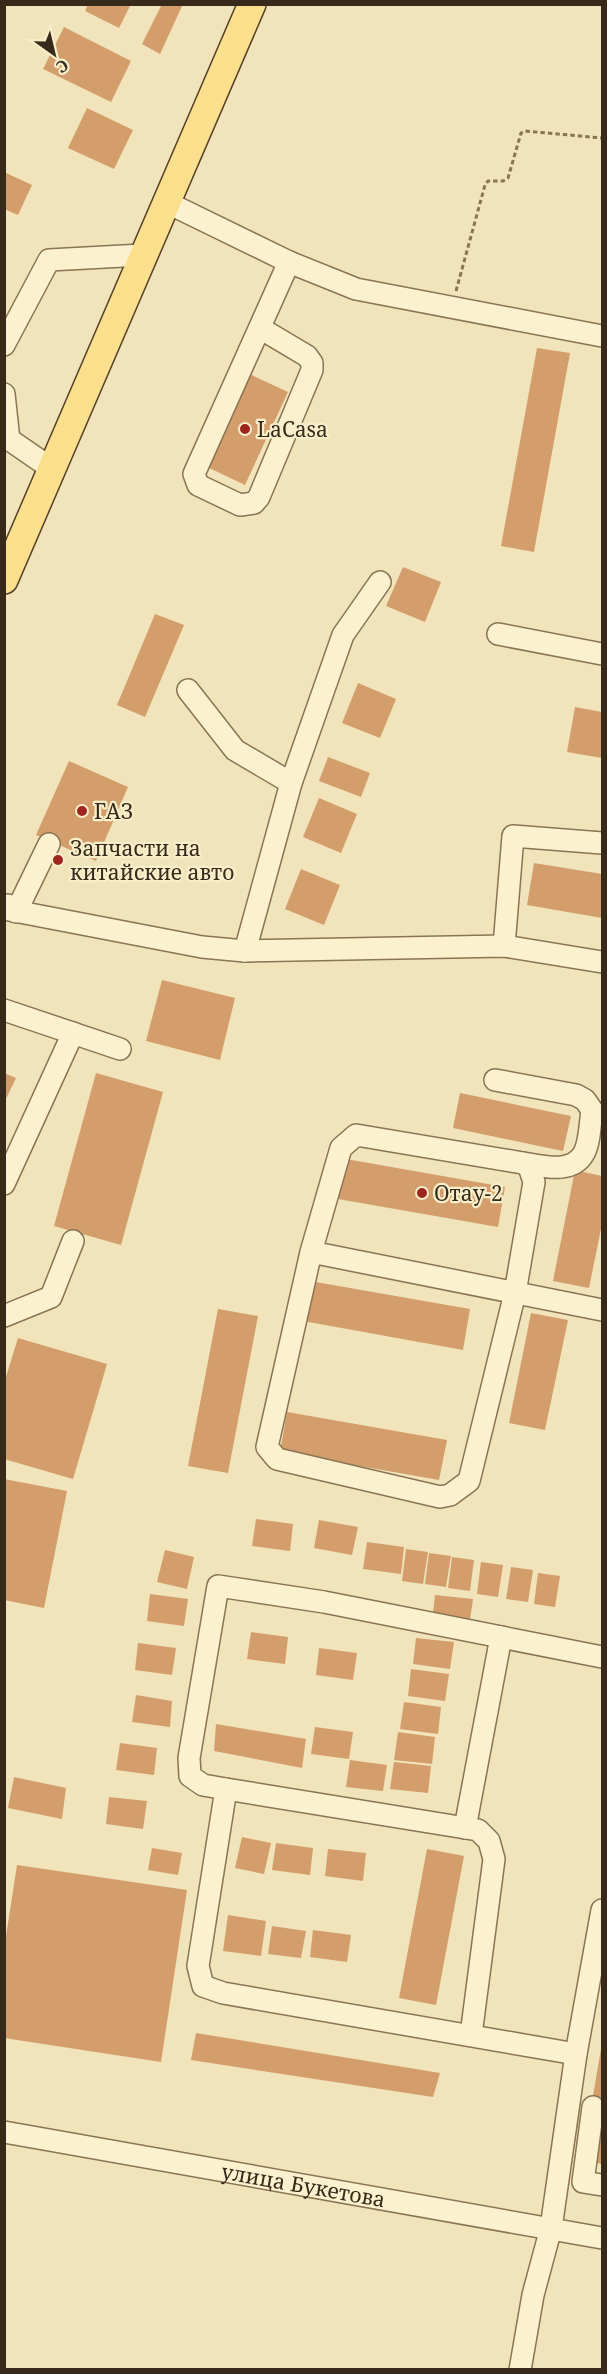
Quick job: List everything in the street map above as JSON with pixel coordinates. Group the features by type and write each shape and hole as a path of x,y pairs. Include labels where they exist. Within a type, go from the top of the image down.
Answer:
{"main road":[{"path":"4,580 252,4"}],"street":[{"path":"166,202 290,262 356,289 603,336"},
{"path":"4,345 49,260 142,255"},
{"path":"260,328 307,356 312,363 312,370 259,496 254,503 240,505 198,485 194,474 260,328 290,262"},
{"path":"4,394 7,438 52,469"},
{"path":"245,951 291,783 344,635 380,582"},
{"path":"498,634 603,654"},
{"path":"188,690 235,750 291,783"},
{"path":"504,946 513,836 603,843"},
{"path":"49,844 8,907 202,947 245,951 504,946 603,962"},
{"path":"4,1010 120,1049"},
{"path":"4,1184 73,1033"},
{"path":"495,1080 576,1095 585,1100 592,1110 584,1153 574,1162 560,1168 356,1134 341,1148 310,1252 267,1447 277,1459 440,1497 450,1495 469,1481 515,1293 534,1182 529,1167 523,1163"},
{"path":"4,1316 51,1297 73,1241"},
{"path":"310,1252 515,1293 602,1307"},
{"path":"471,2035 494,1859 489,1841 478,1830 203,1785 190,1776 189,1758 218,1586 324,1602 603,1657"},
{"path":"465,1828 501,1637"},
{"path":"226,1789 198,1966 203,1986 223,1993 576,2054"},
{"path":"520,2370 534,2295 551,2228 576,2054 603,1910"},
{"path":"569,2103 598,2108 583,2182 603,2185"},
{"name":"улица Букетова","path":"4,2132 603,2238"}],"path":[{"path":"451,308 485,185 488,181 503,182 508,178 521,133 525,131 603,138"}],"building":[{"path":"88,4 131,4 119,28 85,11"},
{"path":"162,4 183,4 160,54 142,44"},
{"path":"64,27 131,61 111,102 43,69"},
{"path":"87,108 133,130 114,169 68,148"},
{"path":"4,172 32,185 18,215 4,209"},
{"path":"537,348 570,353 534,552 501,546"},
{"name":"LaCasa","path":"245,372 288,392 245,485 203,465"},
{"path":"403,567 441,582 425,622 386,606"},
{"path":"155,614 184,625 145,717 117,705"},
{"path":"358,683 396,699 380,738 342,723"},
{"path":"575,707 602,712 602,758 567,752"},
{"path":"328,757 370,773 361,797 319,781"},
{"name":"ГАЗ","path":"69,761 128,787 96,861 36,835"},
{"path":"319,798 357,814 341,853 303,837"},
{"path":"534,863 602,874 602,918 527,905"},
{"path":"301,869 340,885 324,925 285,909"},
{"path":"162,980 235,998 220,1060 146,1041"},
{"path":"4,1073 16,1078 4,1103"},
{"path":"96,1073 163,1092 121,1245 54,1226"},
{"name":"Отау-2","path":"460,1093 571,1116 563,1151 453,1128"},
{"name":"Отау-2","path":"346,1159 505,1187 498,1227 338,1199"},
{"path":"575,1170 602,1176 602,1224 589,1288 553,1281"},
{"path":"310,1281 470,1309 463,1350 303,1321"},
{"path":"218,1309 258,1316 228,1473 188,1466"},
{"path":"531,1313 568,1320 545,1430 509,1423"},
{"path":"18,1338 107,1364 73,1479 4,1459 4,1383"},
{"path":"287,1412 447,1440 439,1480 280,1452"},
{"path":"4,1479 67,1491 44,1608 4,1600"},
{"path":"256,1519 293,1524 290,1551 252,1546"},
{"path":"319,1520 358,1527 352,1555 314,1548"},
{"path":"367,1542 404,1547 401,1574 363,1569"},
{"path":"406,1549 428,1552 423,1584 402,1581"},
{"path":"165,1550 194,1557 187,1589 157,1582"},
{"path":"429,1553 451,1556 446,1587 425,1584"},
{"path":"452,1557 474,1560 470,1591 448,1588"},
{"path":"481,1562 503,1565 498,1597 477,1594"},
{"path":"511,1567 533,1570 528,1602 506,1599"},
{"path":"538,1573 560,1576 555,1607 534,1604"},
{"path":"150,1594 188,1599 184,1626 147,1621"},
{"path":"435,1595 473,1599 469,1627 432,1622"},
{"path":"251,1632 288,1637 285,1664 247,1659"},
{"path":"416,1638 454,1642 450,1669 413,1664"},
{"path":"138,1643 176,1648 172,1675 135,1670"},
{"path":"319,1648 357,1653 353,1680 316,1675"},
{"path":"411,1669 449,1674 445,1701 408,1696"},
{"path":"136,1695 172,1701 170,1727 132,1722"},
{"path":"404,1702 441,1707 438,1734 400,1729"},
{"path":"216,1724 306,1739 302,1768 214,1751"},
{"path":"315,1727 353,1732 349,1759 311,1754"},
{"path":"398,1732 435,1737 432,1764 394,1760"},
{"path":"120,1743 157,1748 154,1775 116,1770"},
{"path":"350,1760 387,1765 383,1791 346,1787"},
{"path":"394,1762 431,1766 428,1793 390,1789"},
{"path":"14,1777 66,1788 62,1819 8,1808"},
{"path":"109,1797 147,1801 143,1829 106,1824"},
{"path":"242,1837 271,1843 264,1874 235,1868"},
{"path":"276,1843 313,1848 310,1875 272,1870"},
{"path":"152,1848 182,1853 178,1875 148,1870"},
{"path":"328,1849 366,1853 363,1881 325,1876"},
{"path":"427,1849 464,1856 436,2005 399,1998"},
{"path":"17,1865 187,1890 161,2062 4,2038 4,1949"},
{"path":"228,1915 266,1921 261,1956 223,1951"},
{"path":"272,1926 306,1931 301,1958 268,1954"},
{"path":"313,1930 351,1935 347,1962 310,1957"},
{"path":"196,2033 440,2073 433,2097 191,2060"},
{"path":"602,2049 602,2098 593,2096"},
{"path":"597,2118 602,2118 602,2164 591,2162"}],"place":[{"name":"LaCasa","path":"245,429"},
{"name":"ГАЗ","path":"82,811"},
{"name":"Запчасти на китайские авто","path":"58,860"},
{"name":"Отау-2","path":"422,1193"}]}
